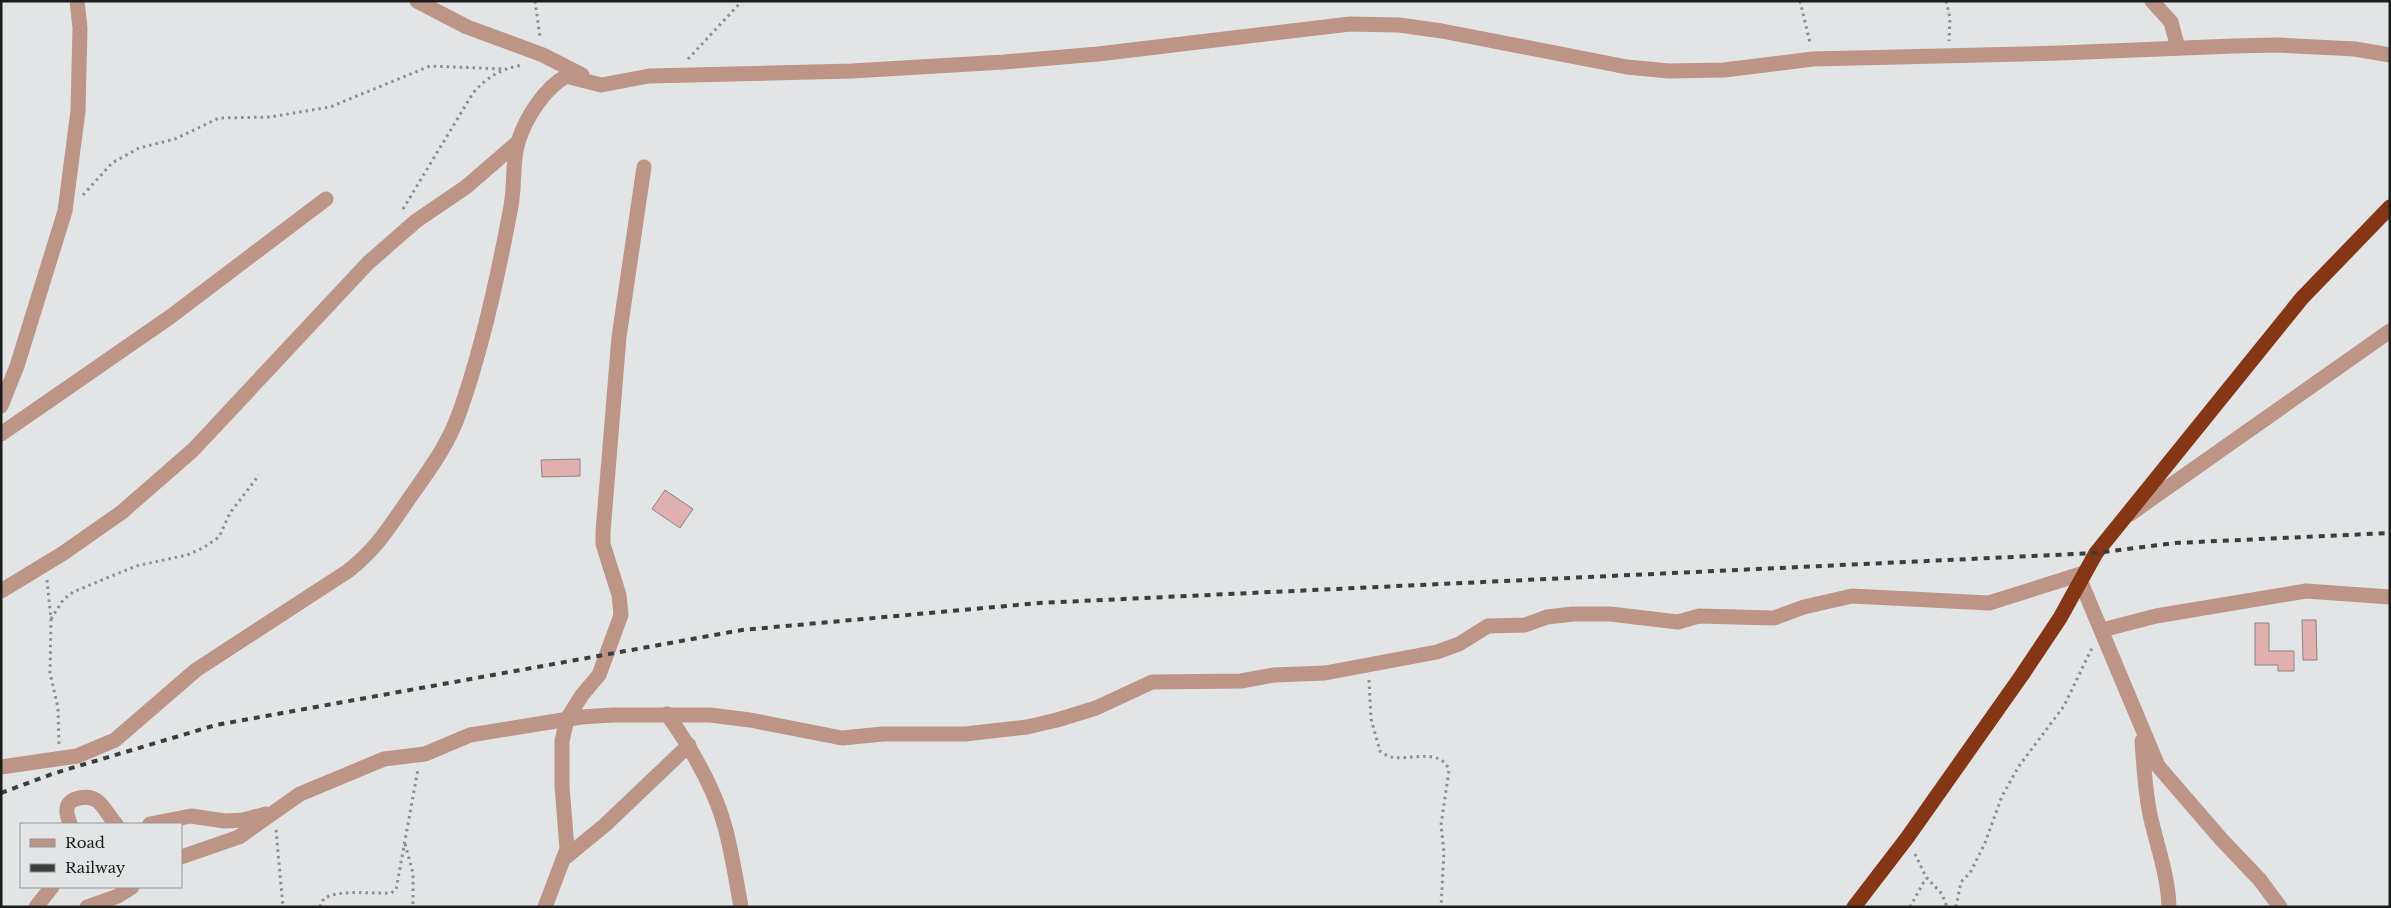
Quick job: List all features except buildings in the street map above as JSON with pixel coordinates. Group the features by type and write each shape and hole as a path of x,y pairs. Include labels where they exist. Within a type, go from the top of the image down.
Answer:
{"highway":[{"path":"1854,907 1907,838 2060,618 2096,553 2302,298 2390,207"}],"street":[{"path":"1,406 17,366 65,211 78,111 80,28 77,1"},
{"path":"417,1 467,27 543,55 601,85"},
{"path":"2152,1 2171,22 2178,48"},
{"path":"1,767 59,760 86,753 115,740 196,670 348,571 368,555 382,539 438,461 460,413 474,365 505,238 512,199 518,142 526,125 552,84 566,76 601,85 649,76 852,71 1004,62 1098,54 1350,24 1400,25 1442,31 1608,63 1669,71 1724,70 1813,58 1948,56 2178,48 2277,46 2356,49 2390,55"},
{"path":"1,591 122,512 199,442 368,263 416,222 466,187 518,142"},
{"path":"545,907 566,857 567,838 562,786 562,750 567,720 582,695 599,675 621,615 619,595 603,544 603,532 619,337 644,167"},
{"path":"1,434 170,317 326,199"},
{"path":"2125,518 2390,331"},
{"path":"182,857 239,837 300,794 371,764 389,758 436,751 470,735 567,720 613,715 710,715 750,720 842,738 883,734 965,734 1027,727 1057,720 1096,708 1152,682 1249,680 1274,675 1325,673 1447,649 1488,626 1525,625 1547,617 1573,614 1610,614 1678,622 1699,616 1774,618 1804,607 1852,596 1989,603 2082,577 2152,754 2166,777 2260,880 2280,907"},
{"path":"2102,630 2156,616 2306,592 2390,597"},
{"path":"667,714 689,745 711,788 725,826 741,907"},
{"path":"2141,727 2144,780 2151,817 2169,884 2169,907"},
{"path":"566,857 605,825 689,745"},
{"path":"70,823 66,809 68,804 76,798 88,797 96,800 115,823"},
{"path":"155,823 190,816 225,821 243,820 274,812"},
{"path":"36,907 51,888"},
{"path":"87,907 118,896 130,888"}],"path":[{"path":"535,1 543,55"},
{"path":"672,76 742,1"},
{"path":"1800,1 1813,58"},
{"path":"1946,1 1950,18 1948,56"},
{"path":"65,211 73,207 112,163 140,148 175,139 218,118 270,117 330,107 430,66 503,69 524,65"},
{"path":"402,211 463,107 486,79 503,69"},
{"path":"51,619 63,600 73,592 136,566 187,555 203,548 219,536 230,513 259,475"},
{"path":"45,564 51,619 50,673 58,708 59,760"},
{"path":"1956,907 1961,882 1970,872 1985,843 2002,796 2025,758 2064,706 2102,630"},
{"path":"1366,664 1370,687 1371,719 1380,751 1391,757 1440,758 1447,764 1449,770 1441,825 1444,852 1440,907"},
{"path":"320,907 324,898 331,895 347,893 391,894 396,890 421,754"},
{"path":"274,812 283,907"},
{"path":"1907,838 1926,878 1942,894 1946,907"},
{"path":"405,841 413,873 413,907"},
{"path":"1910,907 1926,878"}],"railway":[{"path":"1,793 55,773 216,725 742,630 1039,603 2096,553 2175,543 2390,533"}]}
